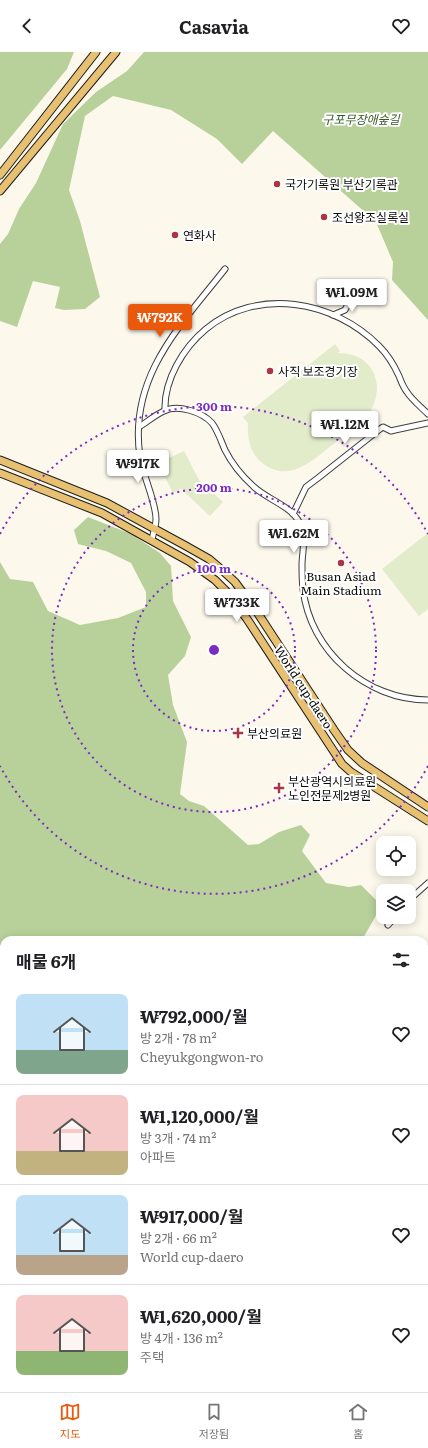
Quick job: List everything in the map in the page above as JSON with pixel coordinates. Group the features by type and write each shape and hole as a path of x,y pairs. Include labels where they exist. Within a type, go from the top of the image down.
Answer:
{"main road":[{"path":"0,175 96,52"},
{"path":"0,191 116,52"},
{"name":"World cup-daero","path":"0,460 107,503 155,528 208,559 235,582 257,612 348,750 362,762 428,807"},
{"name":"World cup-daero","path":"0,472 102,513 152,540 202,570 227,592 342,764 351,772 428,821"}],"street":[{"path":"152,540 156,519 155,510 140,457 139,428 142,402 153,368 161,352 176,329 225,269"},
{"path":"333,315 345,310 354,292"},
{"path":"165,410 165,400 168,388 178,363 192,341 211,325 234,311 263,304 276,303 304,305 318,308 358,329 379,346 394,365 407,392 428,414"},
{"path":"139,428 165,410 175,409 204,416 212,423 226,452 242,475 254,487 294,514 302,529 304,537 302,565 305,601 323,643 347,670 369,686 393,695 410,699 428,700"},
{"path":"294,514 308,484 318,478 380,429 383,428 391,430 428,424"},
{"path":"416,894 428,883"}],"green space":[{"path":"0,52 74,52 67,69 0,150"},
{"name":"구포무장애숲길","path":"144,52 428,52 428,320 392,280 393,262 376,222 273,131 242,164 217,139 171,110 113,96 85,116 69,190 80,221 100,297 85,309 64,310 55,308 60,287 33,281 17,327 0,321 0,244 8,234 19,209 36,183 63,124 96,92 127,71"},
{"path":"335,344 340,351 337,353 351,354 370,366 375,375 377,386 376,397 372,408 365,419 307,464 289,471 280,471 271,468 261,462 254,454 248,434 248,423 243,417"},
{"path":"184,451 199,480 223,502 210,516 181,489 173,493 158,463"},
{"path":"88,517 131,534 160,553 171,566 173,601 191,637 185,656 168,675 173,705 187,742 180,794 189,801 204,806 248,845 259,844 279,832 301,825 310,835 302,851 326,883 349,887 361,885 376,900 376,916 364,936 0,936 0,562 10,579 33,582 48,611 80,625 118,618 146,607 146,592 131,563 106,551 78,544 74,530"},
{"path":"428,533 428,609 419,616 382,569"}],"place":[{"name":"국가기록원 부산기록관","path":"277,184"},
{"name":"조선왕조실록실","path":"324,217"},
{"name":"연화사","path":"175,235"},
{"name":"사직 보조경기장","path":"270,371"},
{"name":"Busan Asiad Main Stadium","path":"341,563"},
{"name":"부산의료원","path":"238,733"},
{"name":"부산광역시의료원 노인전문제2병원","path":"279,788"}]}
